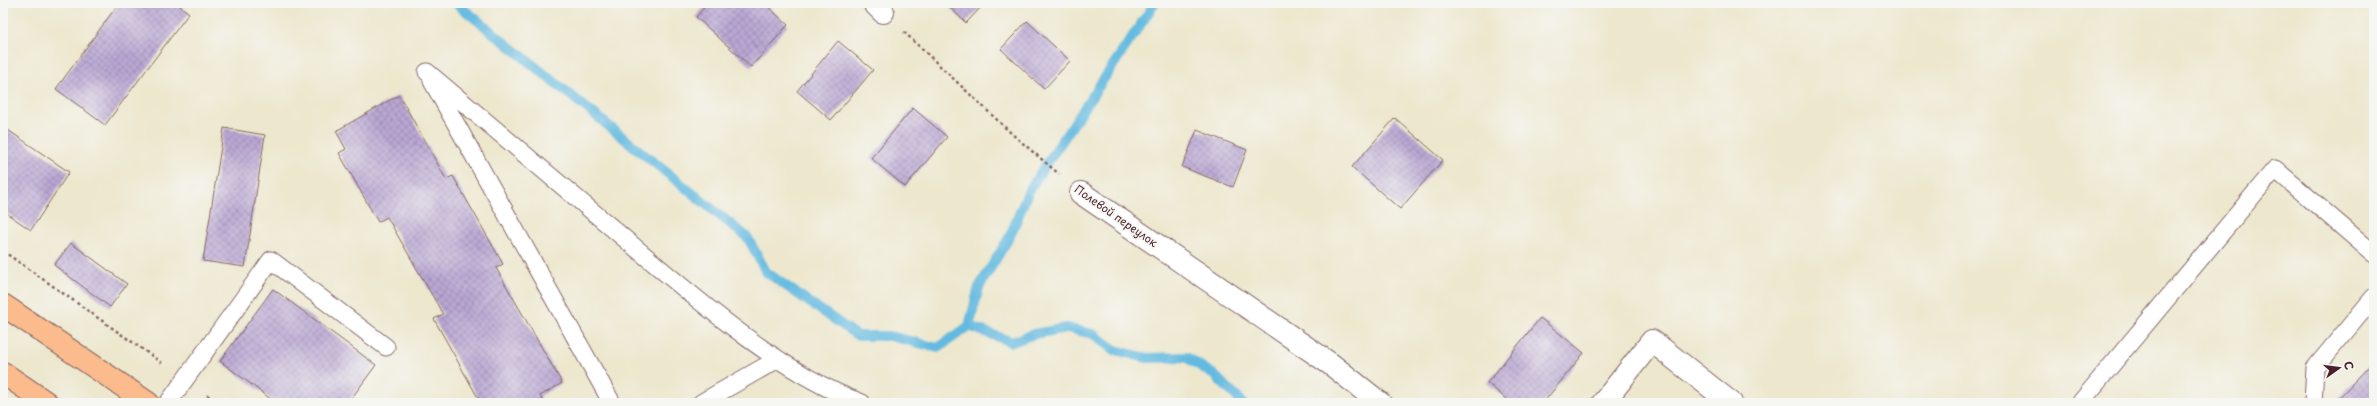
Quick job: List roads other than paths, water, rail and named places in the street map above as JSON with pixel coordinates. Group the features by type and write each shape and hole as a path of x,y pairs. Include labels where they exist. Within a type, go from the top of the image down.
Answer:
{"main road":[{"path":"3,305 148,403"},
{"path":"3,373 47,403"}],"street":[{"name":"Полевой переулок","path":"1081,193 1325,361 1380,403"},
{"path":"1602,403 1652,341 1731,403"}],"lane":[{"path":"612,403 428,72 686,290 778,358 843,396 862,403"},
{"path":"2080,403 2276,169 2374,254"},
{"path":"168,403 271,260 386,347"},
{"path":"2313,403 2316,368 2374,297"},
{"path":"701,403 778,358"}],"waterway":[{"path":"456,3 748,238 766,272 858,336 890,336 938,348 969,326 979,287 1010,236 1029,190 1155,3"},
{"path":"969,326 1012,342 1034,334 1067,328 1093,334 1115,350 1147,358 1186,357 1214,375 1243,403"}]}
